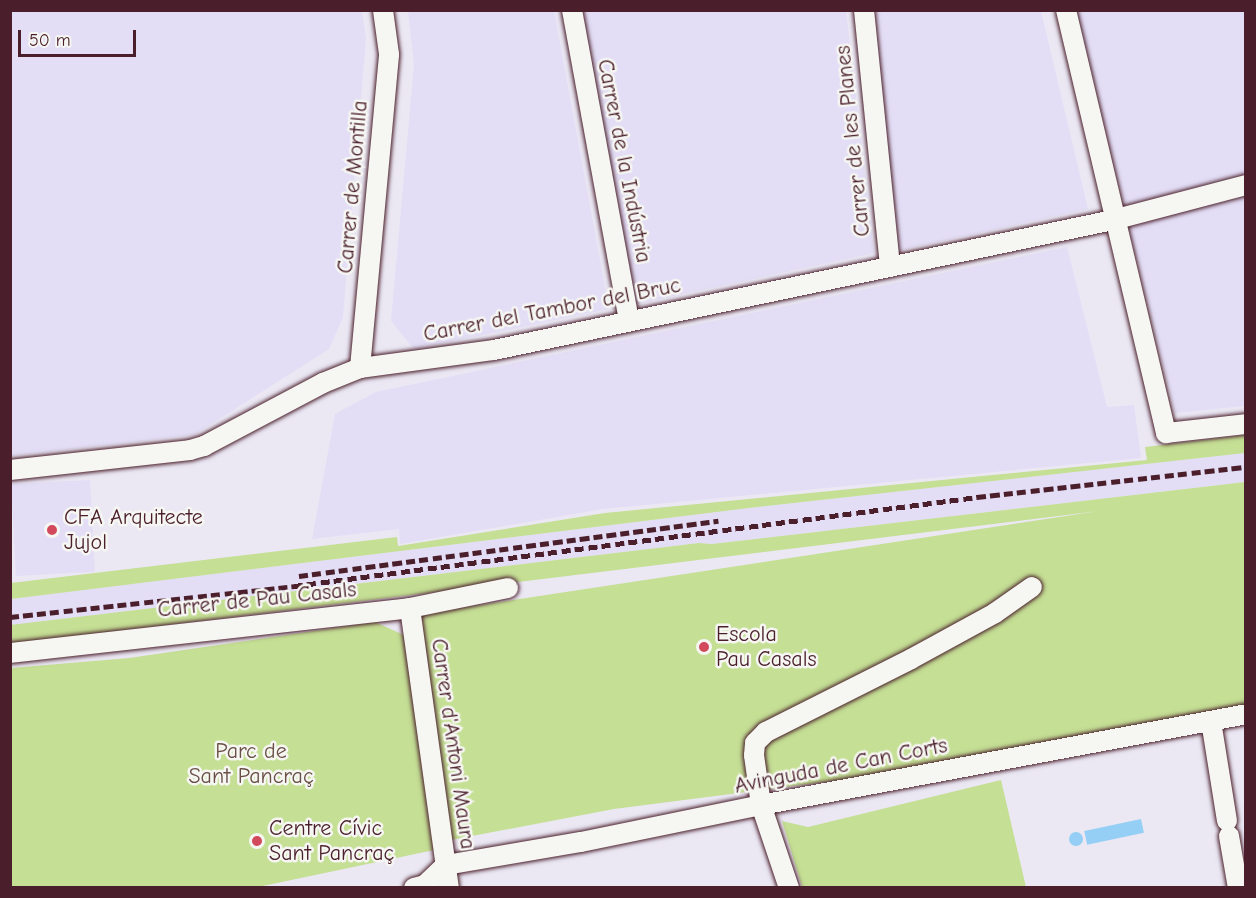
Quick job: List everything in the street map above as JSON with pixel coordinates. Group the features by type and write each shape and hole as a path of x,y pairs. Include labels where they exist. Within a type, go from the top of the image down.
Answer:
{"street":[{"name":"Carrer de Montilla","path":"360,368 389,54 383,10"},
{"name":"Carrer de la Indústria","path":"572,10 629,321"},
{"name":"Carrer de les Planes","path":"864,10 890,267"},
{"path":"1052,10 1096,196 1113,220"},
{"path":"1066,10 1113,220 1166,433 1245,424"},
{"name":"Carrer del Tambor del Bruc","path":"10,470 197,448 323,383 360,368 494,350 1113,220 1245,185"},
{"name":"Carrer de Pau Casals","path":"10,653 410,608 508,588"},
{"path":"789,888 761,805 754,755 755,743 766,732 911,659 995,613 1032,588"},
{"name":"Carrer d'Antoni Maura","path":"410,608 449,888"},
{"name":"Avinguda de Can Corts","path":"446,865 581,842 761,805 1245,714"},
{"path":"1211,721 1238,888"},
{"path":"414,888 425,885 446,865"}],"shaded area":[{"path":"10,11 362,11 366,38 343,317 329,349 194,435 11,456"},
{"path":"408,11 554,11 609,309 414,349 391,321 414,65"},
{"path":"579,11 846,11 874,253 632,305"},
{"path":"869,11 1041,11 1088,209 897,251"},
{"path":"1075,11 1245,11 1245,406 1175,413"},
{"path":"1067,247 1107,407 1134,405 1141,458 603,509 400,544 399,529 312,539 335,414 376,392"},
{"path":"1245,453 1245,482 712,544 699,543 11,625 10,599 749,508"},
{"name":"CFA Arquitecte Jujol","path":"90,480 95,572 16,576 11,484"}],"green space":[{"path":"1245,435 1245,453 749,508 11,599 11,583 397,537 398,546 605,513 1147,460 1145,447"},
{"path":"1245,482 1245,716 857,778 614,809 451,840 421,614 1099,511 11,644 10,625 699,543 712,544"},
{"name":"Parc de Sant Pancraç","path":"375,622 404,635 439,849 258,887 11,888 11,668 129,658"},
{"path":"1001,780 1026,887 802,887 782,821 808,827"}],"water":[{"path":"1141,819 1144,833 1087,845 1084,831"},
{"path":"1073,832 1079,832 1083,839 1079,846 1073,846 1069,842 1069,836"}],"railway":[{"path":"10,617 294,586 977,497 1246,467"},
{"path":"299,576 718,521"}],"place":[{"name":"CFA Arquitecte Jujol","path":"52,530"},
{"name":"Escola Pau Casals","path":"704,647"},
{"name":"Centre Cívic Sant Pancraç","path":"257,841"}]}
